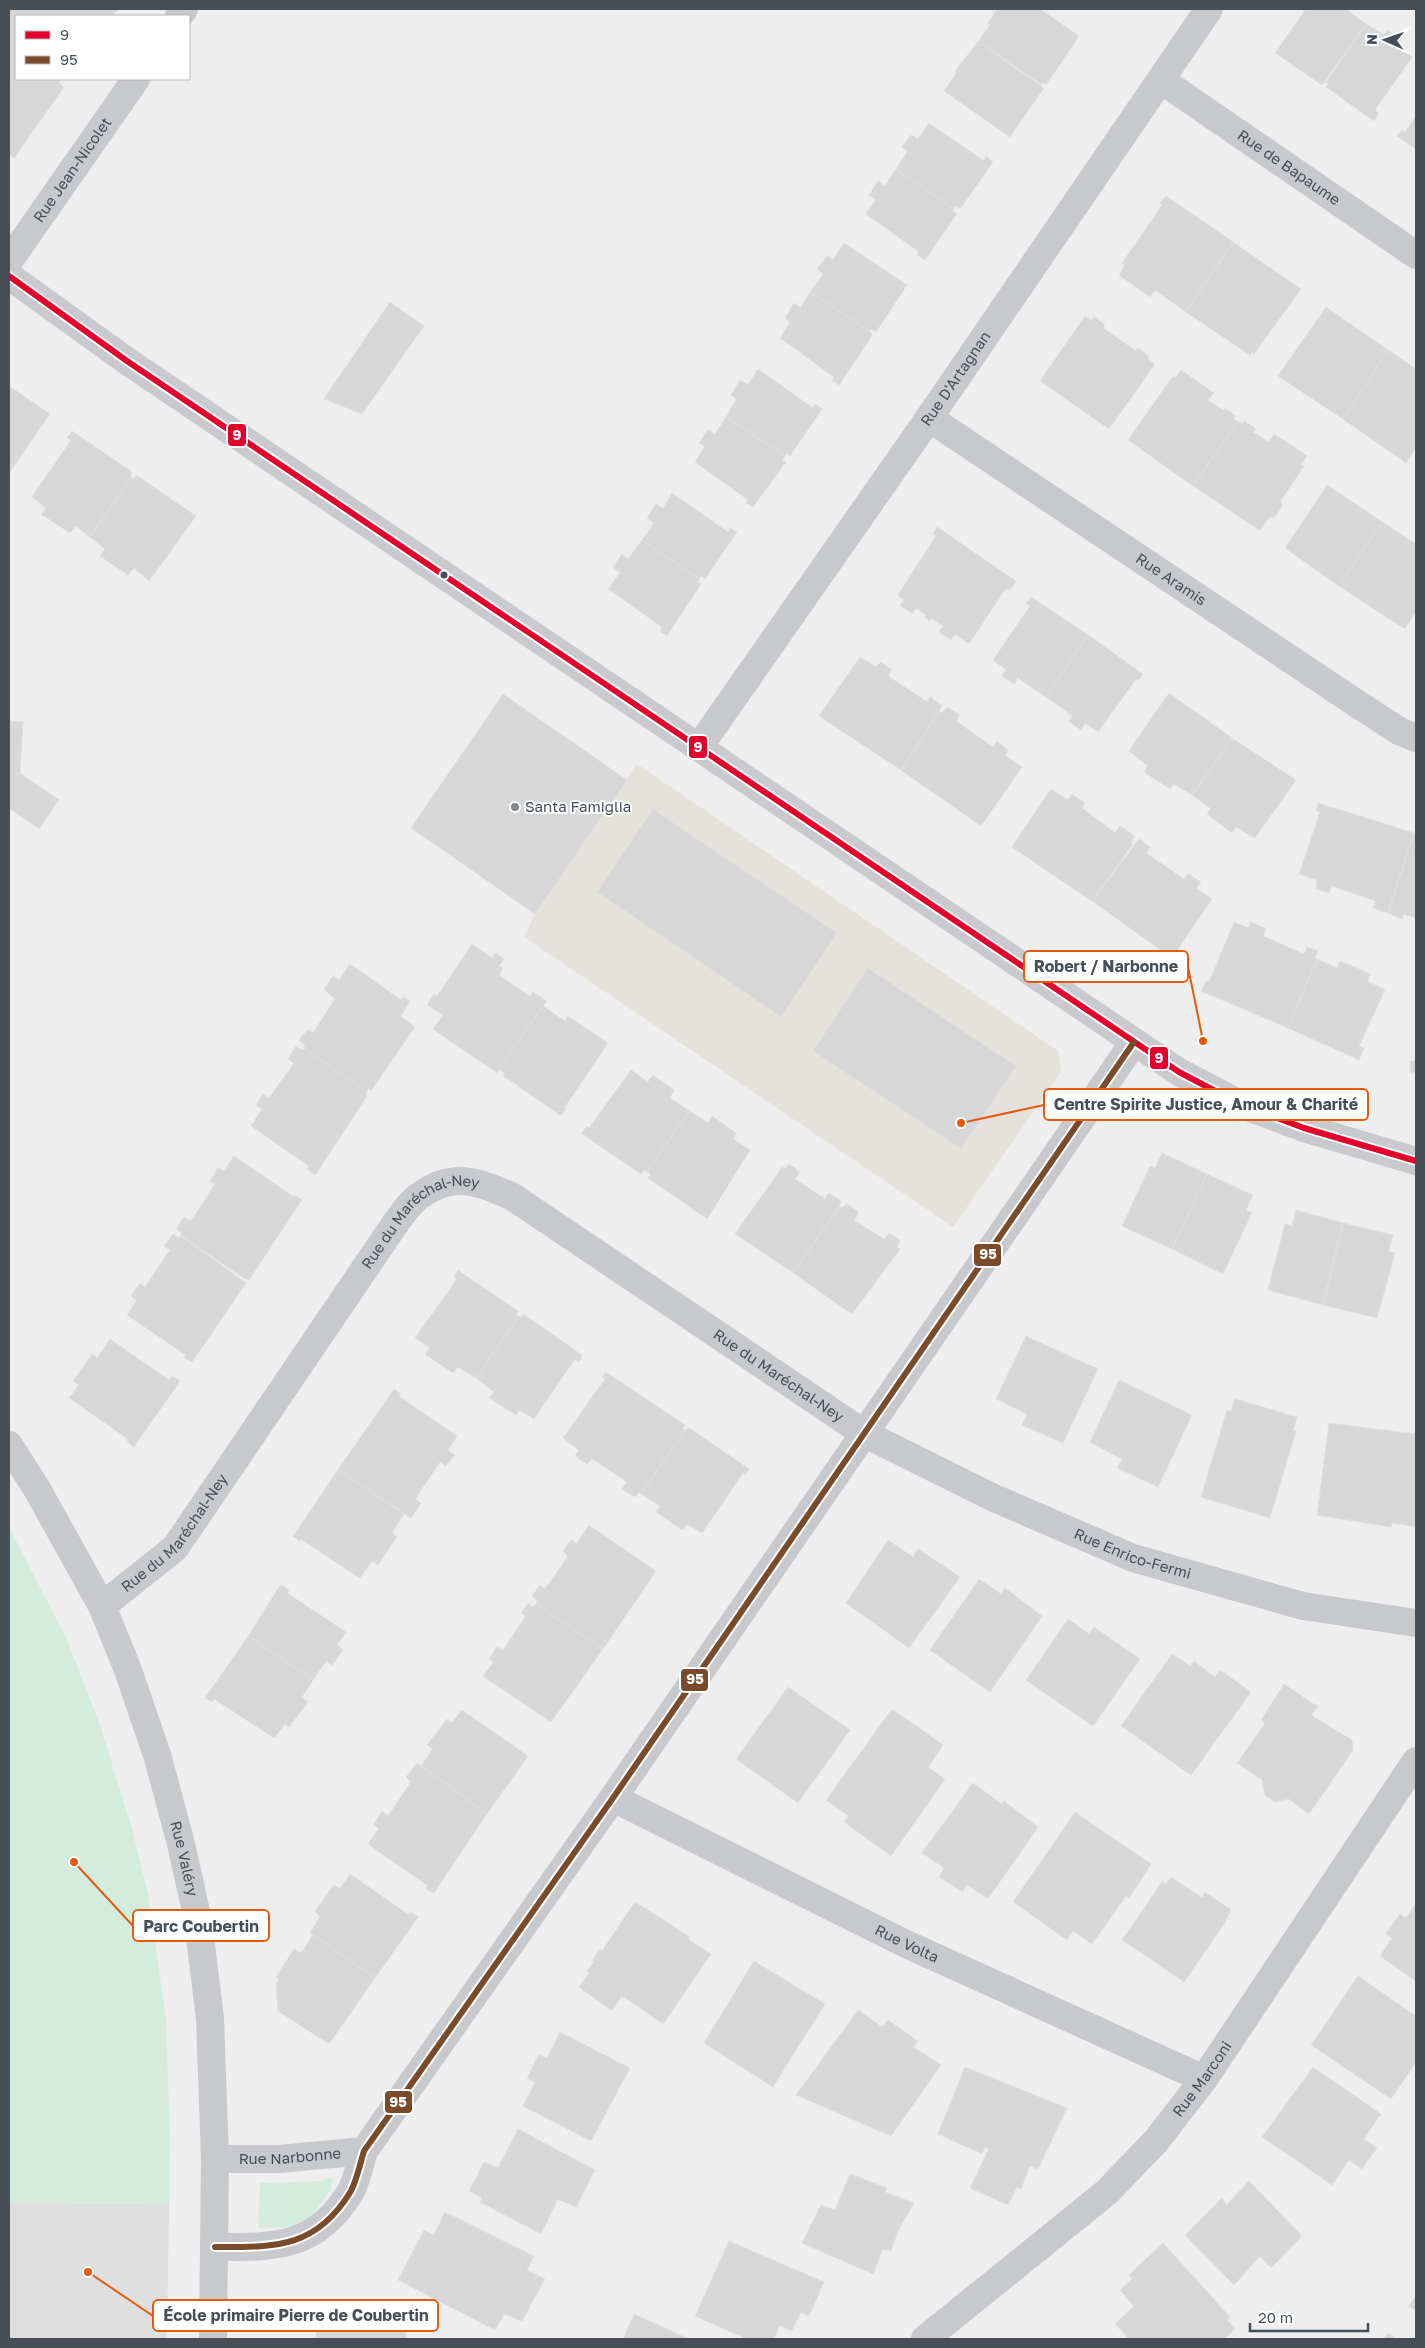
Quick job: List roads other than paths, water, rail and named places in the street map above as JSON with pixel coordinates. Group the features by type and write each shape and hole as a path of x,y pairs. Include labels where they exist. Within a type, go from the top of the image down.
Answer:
{"street":[{"name":"Rue D'Artagnan","path":"699,746 930,418 1209,9"},
{"name":"Rue Jean-Nicolet","path":"9,261 135,80"},
{"name":"Rue de Bapaume","path":"1161,80 1416,256"},
{"path":"9,276 126,361 699,746 1179,1072 1240,1104 1304,1128 1416,1161"},
{"name":"Rue Aramis","path":"930,418 1350,700 1399,731 1416,738"},
{"name":"Rue Narbonne","path":"215,2246 262,2247 295,2241 324,2226 351,2190 364,2151 613,1798 1134,1042"},
{"name":"Rue du Maréchal-Ney","path":"102,1606 175,1548 395,1224 416,1197 446,1180 482,1183 512,1197 865,1434"},
{"name":"Rue Enrico-Fermi","path":"865,1434 994,1498 1133,1558 1303,1606 1416,1623"},
{"name":"Rue Valéry","path":"9,1445 46,1504 102,1606 128,1670 158,1758 181,1844 198,1920 210,2020 215,2159 213,2339"},
{"name":"Rue Marconi","path":"924,2339 1107,2192 1156,2141 1204,2079 1416,1762"},
{"name":"Rue Volta","path":"613,1798 906,1944 1204,2079"},
{"name":"Rue Narbonne","path":"215,2159 278,2159 364,2151"}],"place":[{"name":"Santa Famiglia","path":"515,807"},
{"name":"Robert / Narbonne","path":"1203,1041"},
{"name":"Centre Spirite Justice, Amour & Charité","path":"961,1123"},
{"name":"Parc Coubertin","path":"74,1862"},
{"name":"École primaire Pierre de Coubertin","path":"88,2272"}]}
